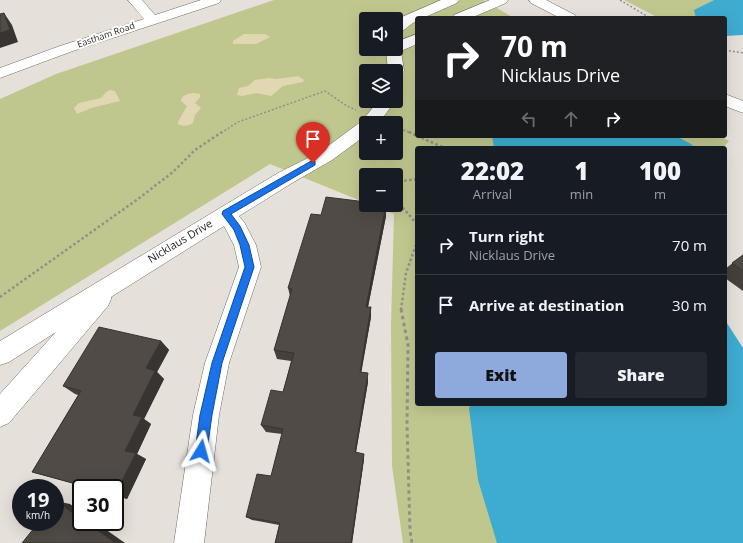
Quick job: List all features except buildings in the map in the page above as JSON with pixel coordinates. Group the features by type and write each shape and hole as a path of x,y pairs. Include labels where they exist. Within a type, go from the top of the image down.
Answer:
{"street":[{"path":"135,0 152,20"},
{"name":"Eastham Road","path":"0,73 214,0"},
{"path":"415,16 452,0"},
{"path":"464,16 501,0"},
{"path":"536,0 566,16"},
{"path":"403,23 415,16"},
{"path":"403,45 415,39"},
{"path":"727,100 743,108"},
{"path":"375,116 382,108"},
{"name":"Nicklaus Drive","path":"0,354 116,280 285,178 326,156 359,131"},
{"path":"189,543 206,415 217,363 250,267 245,245 237,228 226,214"},
{"name":"Nicklaus Drive","path":"0,414 116,280"}],"path":[{"path":"620,0 647,16"},
{"path":"727,50 743,54"},
{"path":"0,297 138,199 173,172 195,150 238,122 324,91 347,106"},
{"path":"403,130 415,135"},
{"path":"422,138 440,146"},
{"path":"403,181 415,179"},
{"path":"403,208 415,222"},
{"path":"412,543 410,531 407,424 408,345 401,310 406,273 415,248"}],"green space":[{"path":"274,0 483,0 511,16 415,16 415,138 724,138 729,141 725,146 415,146 415,406 709,406 743,543 403,543 392,466 391,324 394,214 389,212 403,212 403,168 359,168 359,200 270,164 0,331 0,99 56,74"},
{"path":"624,0 714,0 695,10 696,16 655,16"}],"sand":[{"path":"244,34 265,34 270,37 256,44 233,44 233,41"},
{"path":"298,76 304,80 303,82 283,86 271,96 256,93 242,96 237,95 239,88 248,86 255,80"},
{"path":"110,90 115,91 120,101 91,108 77,114 74,108 79,103 101,98"},
{"path":"193,93 200,94 200,97 195,103 201,108 195,115 193,123 182,126 178,124 178,122 187,106 181,101 182,97"}],"water":[{"path":"714,0 743,0 743,35 727,36 727,16 696,16 694,10"},
{"path":"492,138 680,138 693,146 494,146"},
{"path":"727,323 743,348 743,543 497,543 478,480 469,408 470,406 727,406"}],"route":[{"path":"201,451 206,415 217,363 250,267 245,245 237,228 226,214 285,178 313,163"}]}
